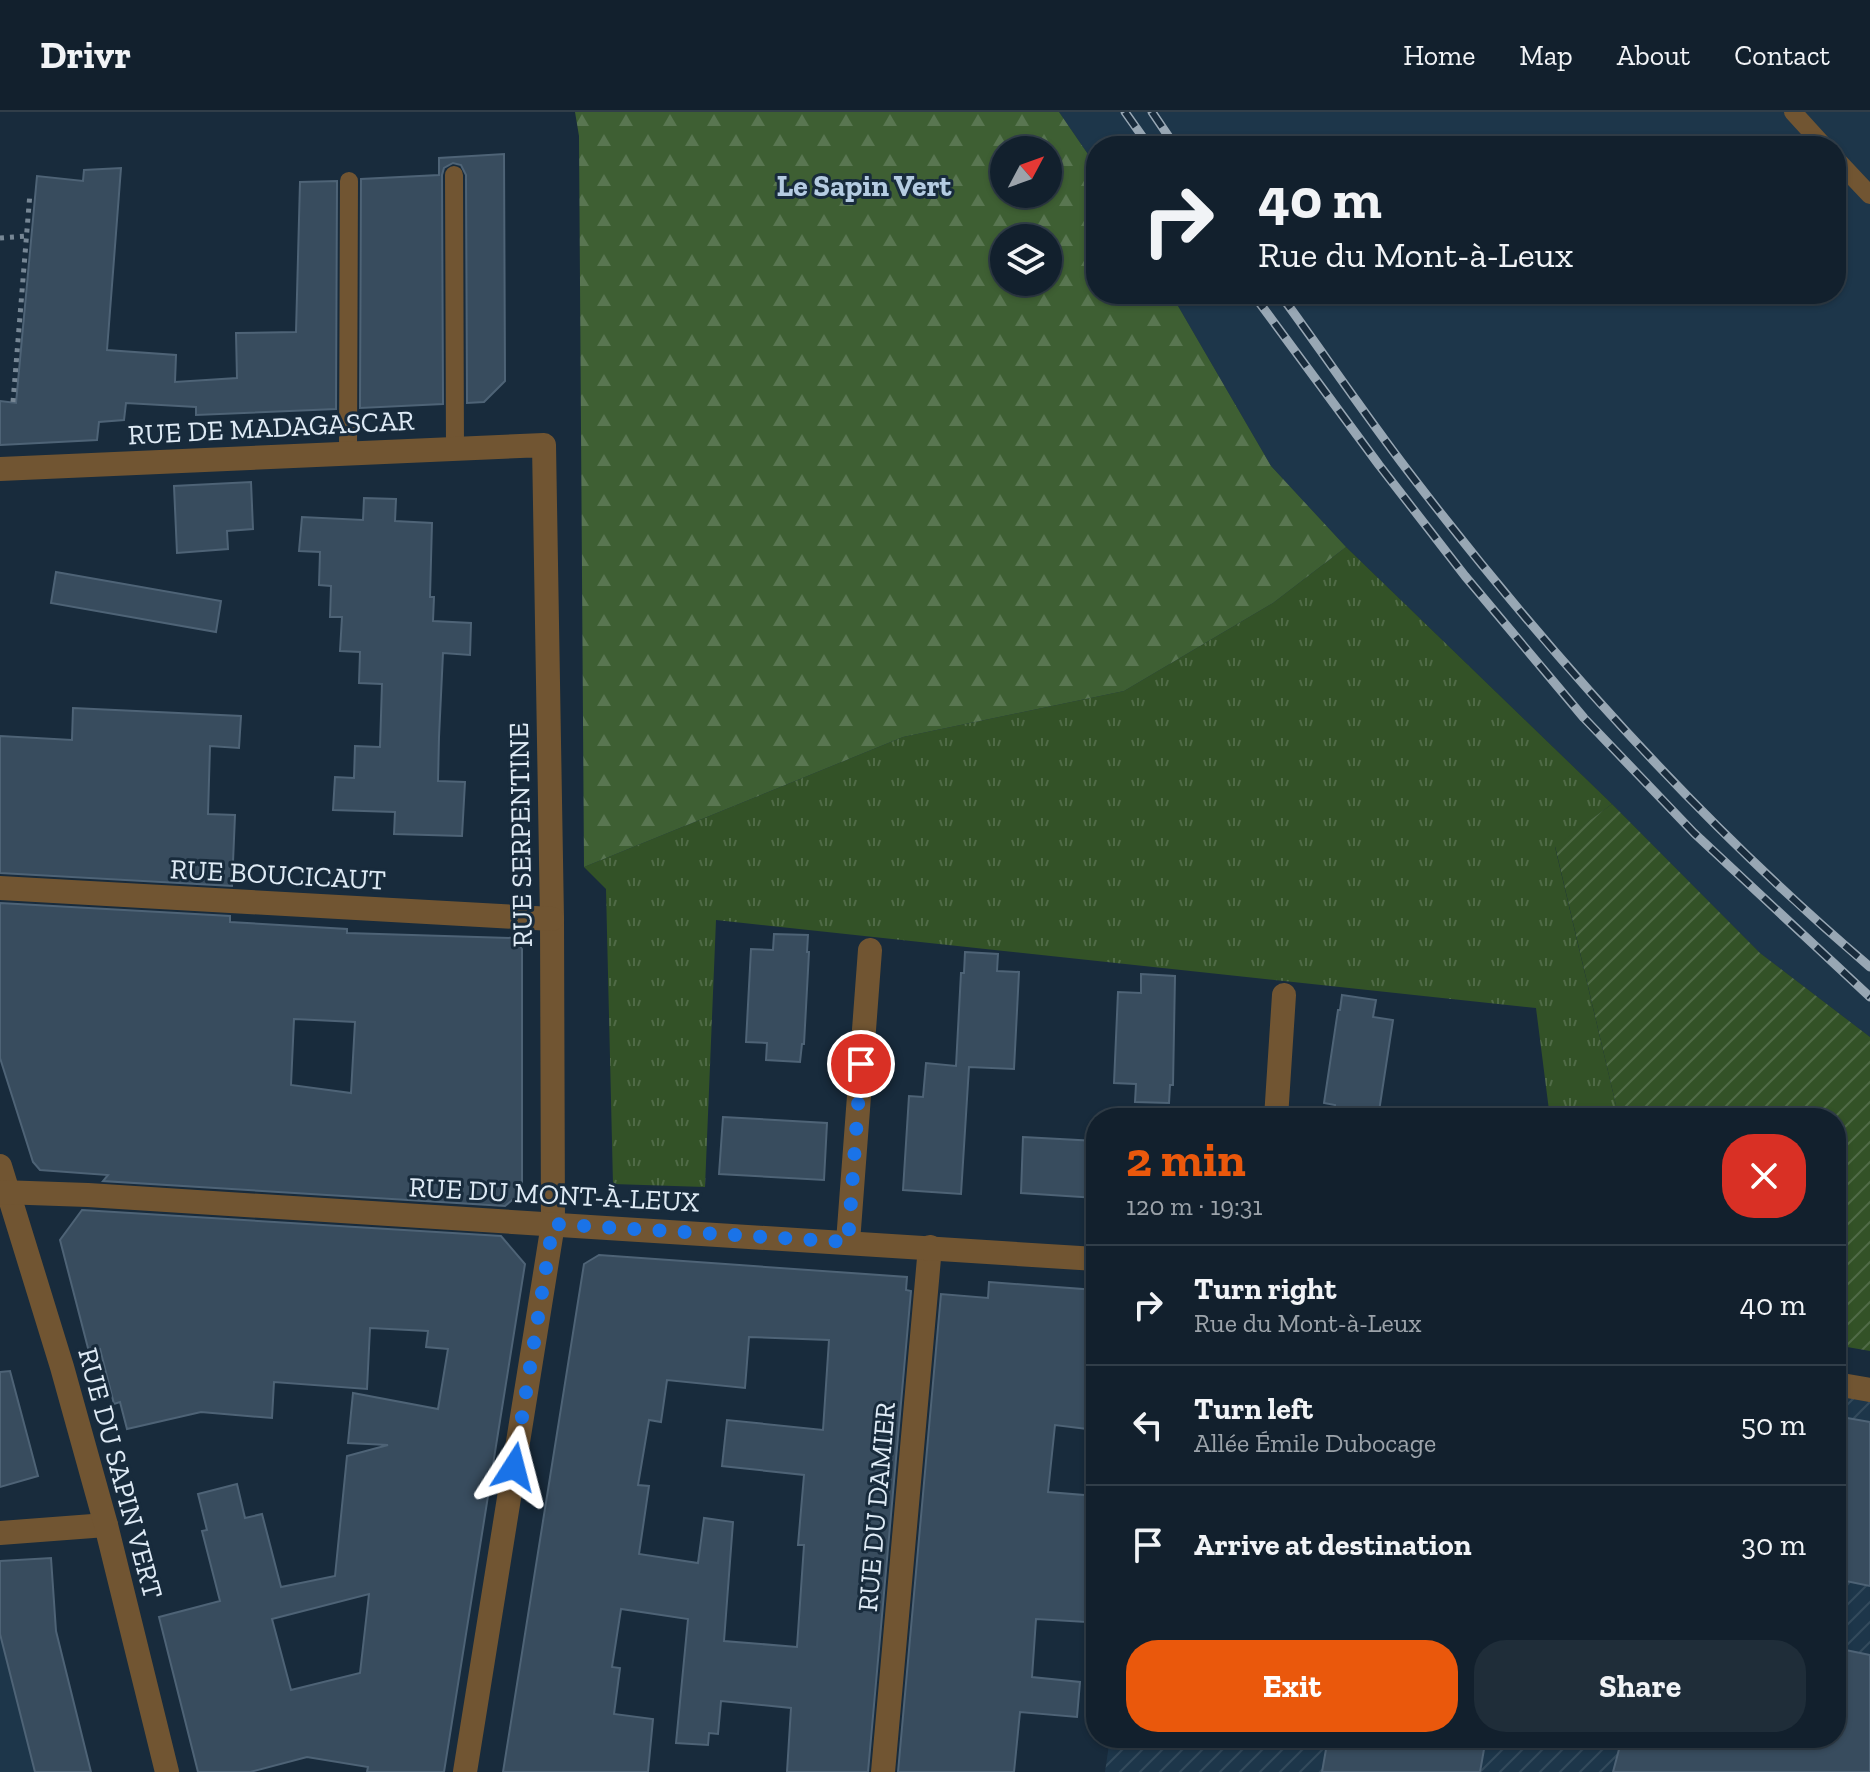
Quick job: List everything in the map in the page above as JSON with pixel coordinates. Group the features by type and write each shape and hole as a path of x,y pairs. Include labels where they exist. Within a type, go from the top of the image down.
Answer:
{"street":[{"name":"RUE DE MADAGASCAR","path":"0,469 544,445"},
{"name":"RUE SERPENTINE","path":"465,1772 553,1224 552,919 544,445"},
{"name":"RUE BOUCICAUT","path":"0,888 552,919"},
{"path":"848,1242 870,950"},
{"path":"1277,1108 1284,995"},
{"name":"RUE DU SAPIN VERT","path":"0,1166 4,1192 62,1367 106,1525 167,1772"},
{"name":"RUE DU MONT-À-LEUX","path":"4,1192 1086,1258"},
{"name":"RUE DU DAMIER","path":"883,1772 930,1247"},
{"path":"1846,1386 1870,1390"},
{"path":"0,1533 106,1525"}],"lane":[{"path":"1793,112 1815,136"},
{"path":"1846,170 1870,195"},
{"path":"454,175 455,449"},
{"path":"348,454 349,181"}],"path":[{"path":"13,402 30,193"},
{"path":"0,238 27,236"}],"shaded area":[{"path":"1059,112 1870,112 1870,1037 1760,953 1612,804 1346,547 1271,466 1177,304 1846,304 1846,136 1086,136 1086,151"},
{"path":"1846,1385 1870,1389 1870,1772 1105,1772 1109,1748 1846,1748"},
{"path":"51,1558 56,1631 91,1772 0,1772 0,1561"}],"green space":[{"path":"575,112 1059,112 1086,151 1086,304 1177,304 1271,466 1346,547 1273,603 1124,691 903,737 584,867 579,136"},
{"path":"1346,547 1612,804 1555,847 1617,1108 1549,1108 1536,1008 716,920 705,1187 613,1184 606,889 584,867 903,737 1124,691 1273,603"},
{"path":"1612,804 1760,953 1870,1037 1870,1351 1846,1347 1846,1108 1617,1108 1555,846"}],"building":[{"path":"504,154 505,381 484,402 467,403 466,175 461,165 453,163 444,168 442,175 443,404 360,408 361,179 439,175 439,158"},
{"path":"121,168 107,350 176,355 175,382 237,378 236,333 296,332 300,182 337,181 336,409 196,415 196,407 126,403 124,420 99,422 97,440 0,445 0,401 16,403 37,176 83,181 84,170"},
{"path":"251,482 253,529 227,531 228,549 177,553 174,486"},
{"path":"364,498 396,499 395,521 432,523 430,597 434,597 433,621 471,623 470,655 443,653 439,737 438,781 465,782 462,836 394,834 395,812 333,810 335,777 354,778 355,746 380,747 382,684 359,683 360,652 340,651 342,617 330,617 331,586 319,585 320,552 299,551 302,517 363,520"},
{"path":"56,572 221,601 216,632 51,603"},
{"path":"73,708 241,716 239,748 210,746 208,814 235,815 232,886 0,873 0,736 72,740"},
{"path":"0,903 230,916 230,922 347,929 347,933 514,938 522,949 522,1192 505,1206 103,1181 108,1175 40,1170 33,1162 0,1058","holes":["294,1019 355,1022 351,1093 291,1085"]},
{"path":"774,934 808,935 804,1044 800,1062 766,1060 767,1043 746,1042 751,949 773,950"},
{"path":"965,952 998,954 997,971 1019,972 1014,1069 969,1067 961,1194 903,1190 909,1096 923,1097 926,1063 956,1066"},
{"path":"1141,974 1175,976 1173,1085 1170,1085 1169,1103 1135,1102 1136,1084 1114,1083 1118,992 1141,993"},
{"path":"1342,995 1376,1000 1373,1017 1393,1020 1380,1108 1335,1108 1335,1105 1324,1103"},
{"path":"723,1117 827,1123 824,1180 719,1174"},
{"path":"1023,1137 1086,1140 1086,1197 1021,1193"},
{"path":"82,1210 501,1236 525,1264 444,1772 367,1772 368,1767 307,1757 250,1772 198,1772 159,1617 220,1601 202,1531 207,1530 198,1494 237,1484 245,1518 262,1514 281,1587 335,1576 347,1456 388,1445 348,1443 353,1393 438,1409 448,1349 426,1347 428,1331 370,1328 367,1389 274,1382 272,1418 201,1412 127,1429 120,1402 114,1404 100,1349 89,1352 60,1240","holes":["369,1594 360,1673 291,1690 272,1619"]},
{"path":"599,1255 907,1277 906,1290 911,1291 868,1772 787,1772 791,1708 721,1701 718,1734 709,1733 708,1745 676,1743 688,1619 621,1609 612,1667 620,1668 614,1714 653,1719 648,1772 503,1772 584,1264","holes":["749,1337 829,1340 823,1430 727,1420 722,1466 804,1475 798,1545 804,1545 797,1647 724,1641 733,1522 704,1518 698,1563 639,1554 649,1486 638,1485 649,1420 661,1422 667,1380 745,1388"]},
{"path":"989,1282 1086,1289 1086,1429 1055,1425 1048,1492 1086,1495 1086,1622 1036,1619 1032,1677 1080,1682 1077,1717 1020,1712 1014,1772 898,1772 941,1294 988,1298"},
{"path":"10,1371 38,1476 0,1487 0,1372"},
{"path":"1846,1418 1870,1422 1870,1586 1846,1581"},
{"path":"51,1558 56,1631 91,1772 35,1772 0,1634 0,1561"},
{"path":"1846,1650 1870,1655 1870,1772 1613,1772 1619,1748 1846,1748"},
{"path":"1326,1748 1484,1748 1480,1772 1322,1772"}],"railway":[{"path":"1125,112 1142,136"},
{"path":"1152,112 1168,136"},
{"path":"1260,304 1465,576 1584,718 1694,833 1870,997"},
{"path":"1287,304 1408,471 1569,668 1684,793 1806,911 1870,967"}],"district":[{"name":"Le Sapin Vert","path":"864,186"}],"route":[{"path":"514,1467 553,1224 848,1242 861,1064"}]}
